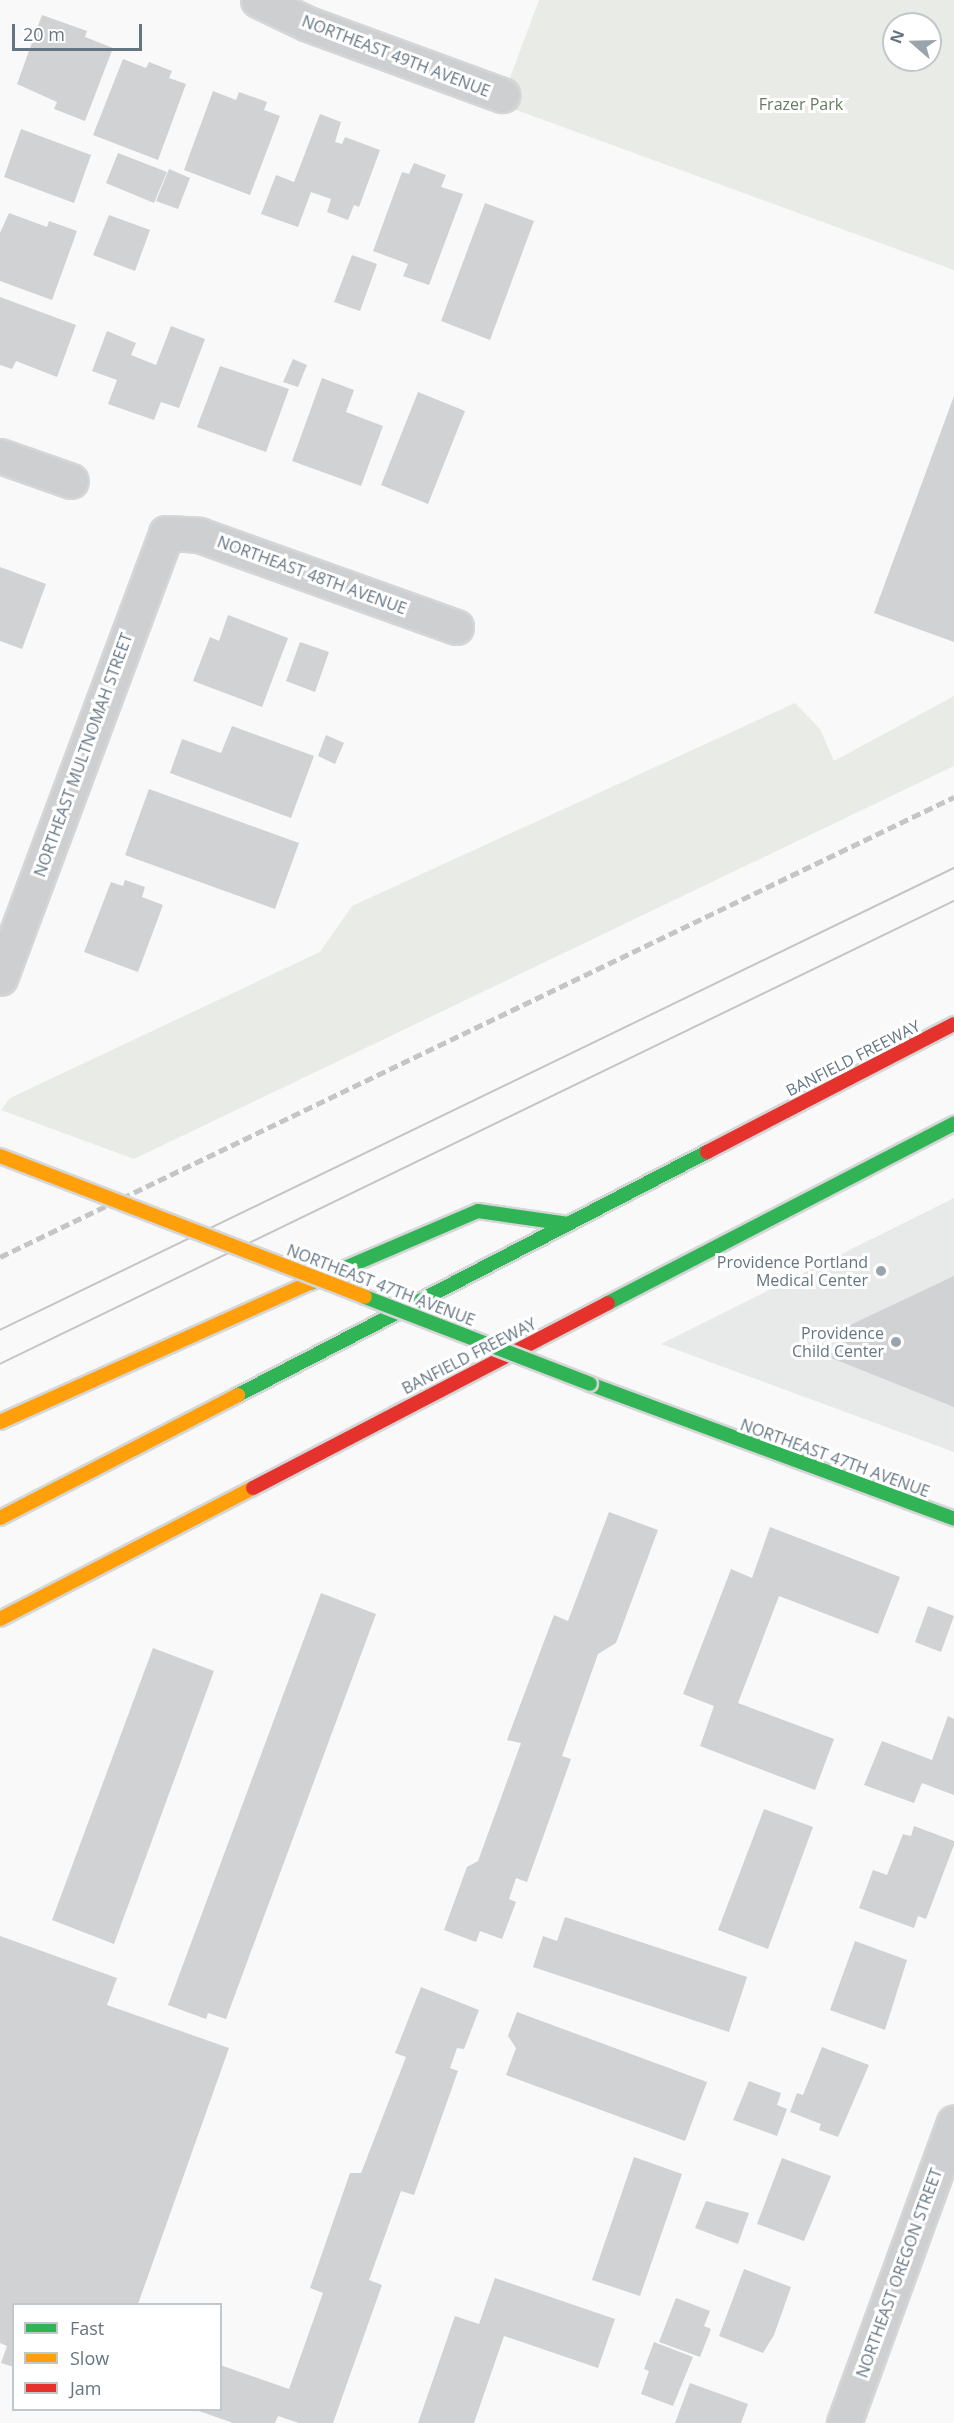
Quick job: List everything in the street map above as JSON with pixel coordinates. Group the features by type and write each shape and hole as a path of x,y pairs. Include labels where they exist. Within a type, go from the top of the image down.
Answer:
{"main road":[{"name":"BANFIELD FREEWAY","path":"0,1518 954,1024"},
{"name":"BANFIELD FREEWAY","path":"0,1620 954,1124"},
{"name":"NORTHEAST 47TH AVENUE","path":"0,1156 590,1384 954,1519"},
{"path":"0,1422 105,1372 478,1211 568,1224"}],"street":[{"name":"NORTHEAST 49TH AVENUE","path":"258,0 308,24 502,95"},
{"path":"0,456 71,481"},
{"name":"NORTHEAST 48TH AVENUE","path":"166,533 199,535 456,627"},
{"name":"NORTHEAST MULTNOMAH STREET","path":"0,978 166,533"},
{"name":"NORTHEAST OREGON STREET","path":"844,2423 954,2123"}],"shaded area":[{"name":"Providence Portland Medical Center","path":"954,1198 954,1452 661,1344"}],"green space":[{"name":"Frazer Park","path":"539,0 954,0 954,270 500,104"},
{"path":"954,696 954,766 134,1159 1,1110 10,1098 320,952 352,906 795,703 820,729 834,761"}],"building":[{"path":"42,15 87,31 85,37 113,48 85,121 54,109 57,102 17,84"},
{"path":"123,59 146,68 149,62 172,71 169,78 186,84 158,160 93,135"},
{"path":"213,91 236,100 239,92 267,102 264,110 280,116 250,195 184,170"},
{"path":"320,114 341,122 335,142 342,144 345,137 380,150 359,207 354,205 348,220 327,212 331,199 311,192 298,227 261,214 276,175 294,182"},
{"path":"21,129 91,155 74,203 4,177"},
{"path":"118,153 167,172 154,203 106,183"},
{"path":"414,163 446,175 441,187 463,194 429,285 403,276 408,264 373,251 402,172 409,174"},
{"path":"169,169 190,178 178,209 156,201"},
{"path":"485,203 534,221 490,340 441,321"},
{"path":"9,213 47,227 49,221 77,231 52,300 0,281 0,233"},
{"path":"109,215 150,230 135,271 93,255"},
{"path":"352,255 377,264 360,311 334,302"},
{"path":"0,297 76,325 57,377 16,361 12,369 0,365"},
{"path":"171,326 205,339 179,408 161,402 154,420 108,404 117,380 92,371 107,331 136,343 131,355 156,365"},
{"path":"293,359 307,365 298,387 283,382"},
{"path":"220,366 289,389 266,452 197,427"},
{"path":"322,378 354,390 346,412 383,426 361,486 292,461"},
{"path":"418,392 465,411 428,504 381,485"},
{"path":"954,396 954,642 874,613"},
{"path":"0,567 46,584 22,649 0,641"},
{"path":"228,615 288,638 262,707 193,681 210,637 219,641"},
{"path":"300,642 329,652 315,692 286,681"},
{"path":"232,726 314,756 291,818 170,773 182,739 221,753"},
{"path":"326,735 344,743 335,764 318,756"},
{"path":"149,789 299,843 275,909 125,855"},
{"path":"125,880 145,887 142,897 163,905 138,972 84,952 111,882 123,886"},
{"name":"Providence Child Center","path":"954,1276 954,1407 829,1357 848,1326"},
{"path":"609,1512 658,1530 616,1643 598,1654 562,1756 571,1759 527,1882 516,1878 509,1899 516,1902 502,1939 480,1931 476,1942 444,1930 467,1867 478,1861 521,1743 507,1740 554,1615 568,1621"},
{"path":"770,1527 900,1577 878,1634 779,1596 738,1703 834,1739 815,1790 700,1746 714,1706 683,1694 731,1569 752,1578"},
{"path":"321,1593 376,1614 226,2019 208,2013 206,2019 168,2005"},
{"path":"928,1606 954,1616 941,1652 915,1642"},
{"path":"153,1648 214,1671 114,1944 52,1920"},
{"path":"948,1716 954,1719 954,1795 922,1783 914,1803 864,1785 882,1741 932,1760"},
{"path":"764,1809 813,1827 768,1949 718,1930"},
{"path":"914,1826 954,1841 954,1845 926,1919 918,1916 914,1928 859,1908 873,1870 887,1875 903,1834 911,1836"},
{"path":"565,1917 747,1977 729,2032 533,1967 543,1936 557,1941"},
{"path":"0,1936 117,1978 107,2005 229,2048 138,2303 12,2303 12,2366 1,2363 7,2346 0,2343"},
{"path":"855,1941 907,1960 885,2030 830,2010"},
{"path":"421,1987 479,2010 464,2049 457,2048 450,2068 458,2071 414,2195 401,2191 369,2280 382,2285 333,2423 299,2423 278,2416 275,2423 233,2423 199,2411 222,2411 222,2366 289,2389 323,2293 310,2288 350,2173 361,2173 406,2057 395,2053"},
{"path":"517,2012 707,2082 685,2141 506,2075 516,2048 508,2036"},
{"path":"822,2047 869,2065 838,2137 819,2130 821,2124 790,2112 797,2093 803,2095"},
{"path":"749,2081 781,2093 777,2105 787,2109 777,2136 733,2120"},
{"path":"634,2157 682,2174 640,2296 592,2280"},
{"path":"782,2158 831,2176 804,2241 757,2224"},
{"path":"706,2201 749,2213 738,2244 695,2228"},
{"path":"744,2269 791,2287 774,2335 763,2353 719,2336"},
{"path":"495,2278 615,2319 598,2368 504,2336 474,2423 418,2423 455,2316 479,2324"},
{"path":"676,2298 710,2311 704,2326 711,2329 700,2357 659,2342"},
{"path":"654,2342 693,2357 673,2406 641,2394 649,2371 644,2369"},
{"path":"690,2383 748,2404 741,2423 675,2423"}],"tram line":[{"path":"0,1330 954,868"},
{"path":"0,1364 954,901"}],"railway":[{"path":"0,1257 954,797"}],"traffic: fast":[{"path":"608,1303 954,1124"},
{"path":"238,1395 707,1152"},
{"path":"310,1283 478,1211 568,1224"},
{"path":"365,1297 590,1384"},
{"path":"590,1384 954,1519"}],"traffic: slow":[{"path":"0,1156 365,1297"},
{"path":"0,1422 310,1283"},
{"path":"0,1518 238,1395"},
{"path":"0,1619 253,1488"}],"traffic: jam":[{"path":"707,1152 954,1024"},
{"path":"253,1488 608,1303"}],"place":[{"name":"Providence Portland Medical Center","path":"881,1271"},
{"name":"Providence Child Center","path":"896,1342"}]}
